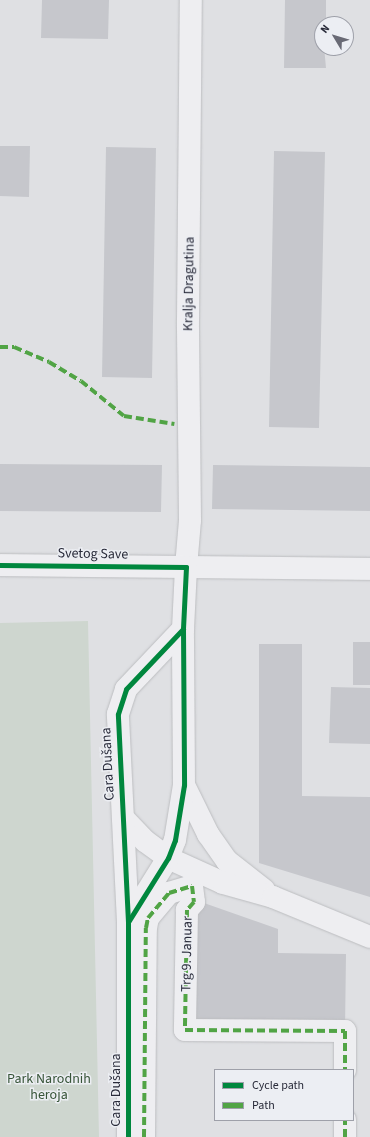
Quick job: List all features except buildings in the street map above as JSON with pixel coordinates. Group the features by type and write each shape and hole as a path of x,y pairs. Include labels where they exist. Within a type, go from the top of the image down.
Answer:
{"street":[{"name":"Kralja Dragutina","path":"186,567 190,520 188,321 191,0"},
{"name":"Svetog Save","path":"0,565 370,570"},
{"path":"128,922 168,858 175,840 184,785 183,629 186,567"},
{"name":"Cara Dušana","path":"128,1137 128,922 118,714 126,689 183,629"},
{"path":"184,785 208,834 227,861 273,897"},
{"path":"123,818 145,841 168,858 223,883 273,897 370,938"},
{"name":"Trg 9. Januar","path":"144,1137 146,928 148,918 169,893 192,886 194,902 187,910 185,1030 345,1031 345,1069"},
{"path":"345,1121 345,1137"}],"green space":[{"name":"Park Narodnih heroja","path":"88,621 99,1137 0,1137 0,623"}],"marked path":[{"path":"0,347 14,347 49,362 81,381 124,416 174,424"},
{"path":"144,1137 146,928 148,918 169,893 192,886 194,902 187,910 185,1030 345,1031 345,1069"},
{"path":"345,1121 345,1137"}],"cycle path":[{"path":"0,565 186,567 183,629 184,785 175,840 168,858 128,922"},
{"path":"128,1137 128,922 118,714 126,689 183,629"}]}
